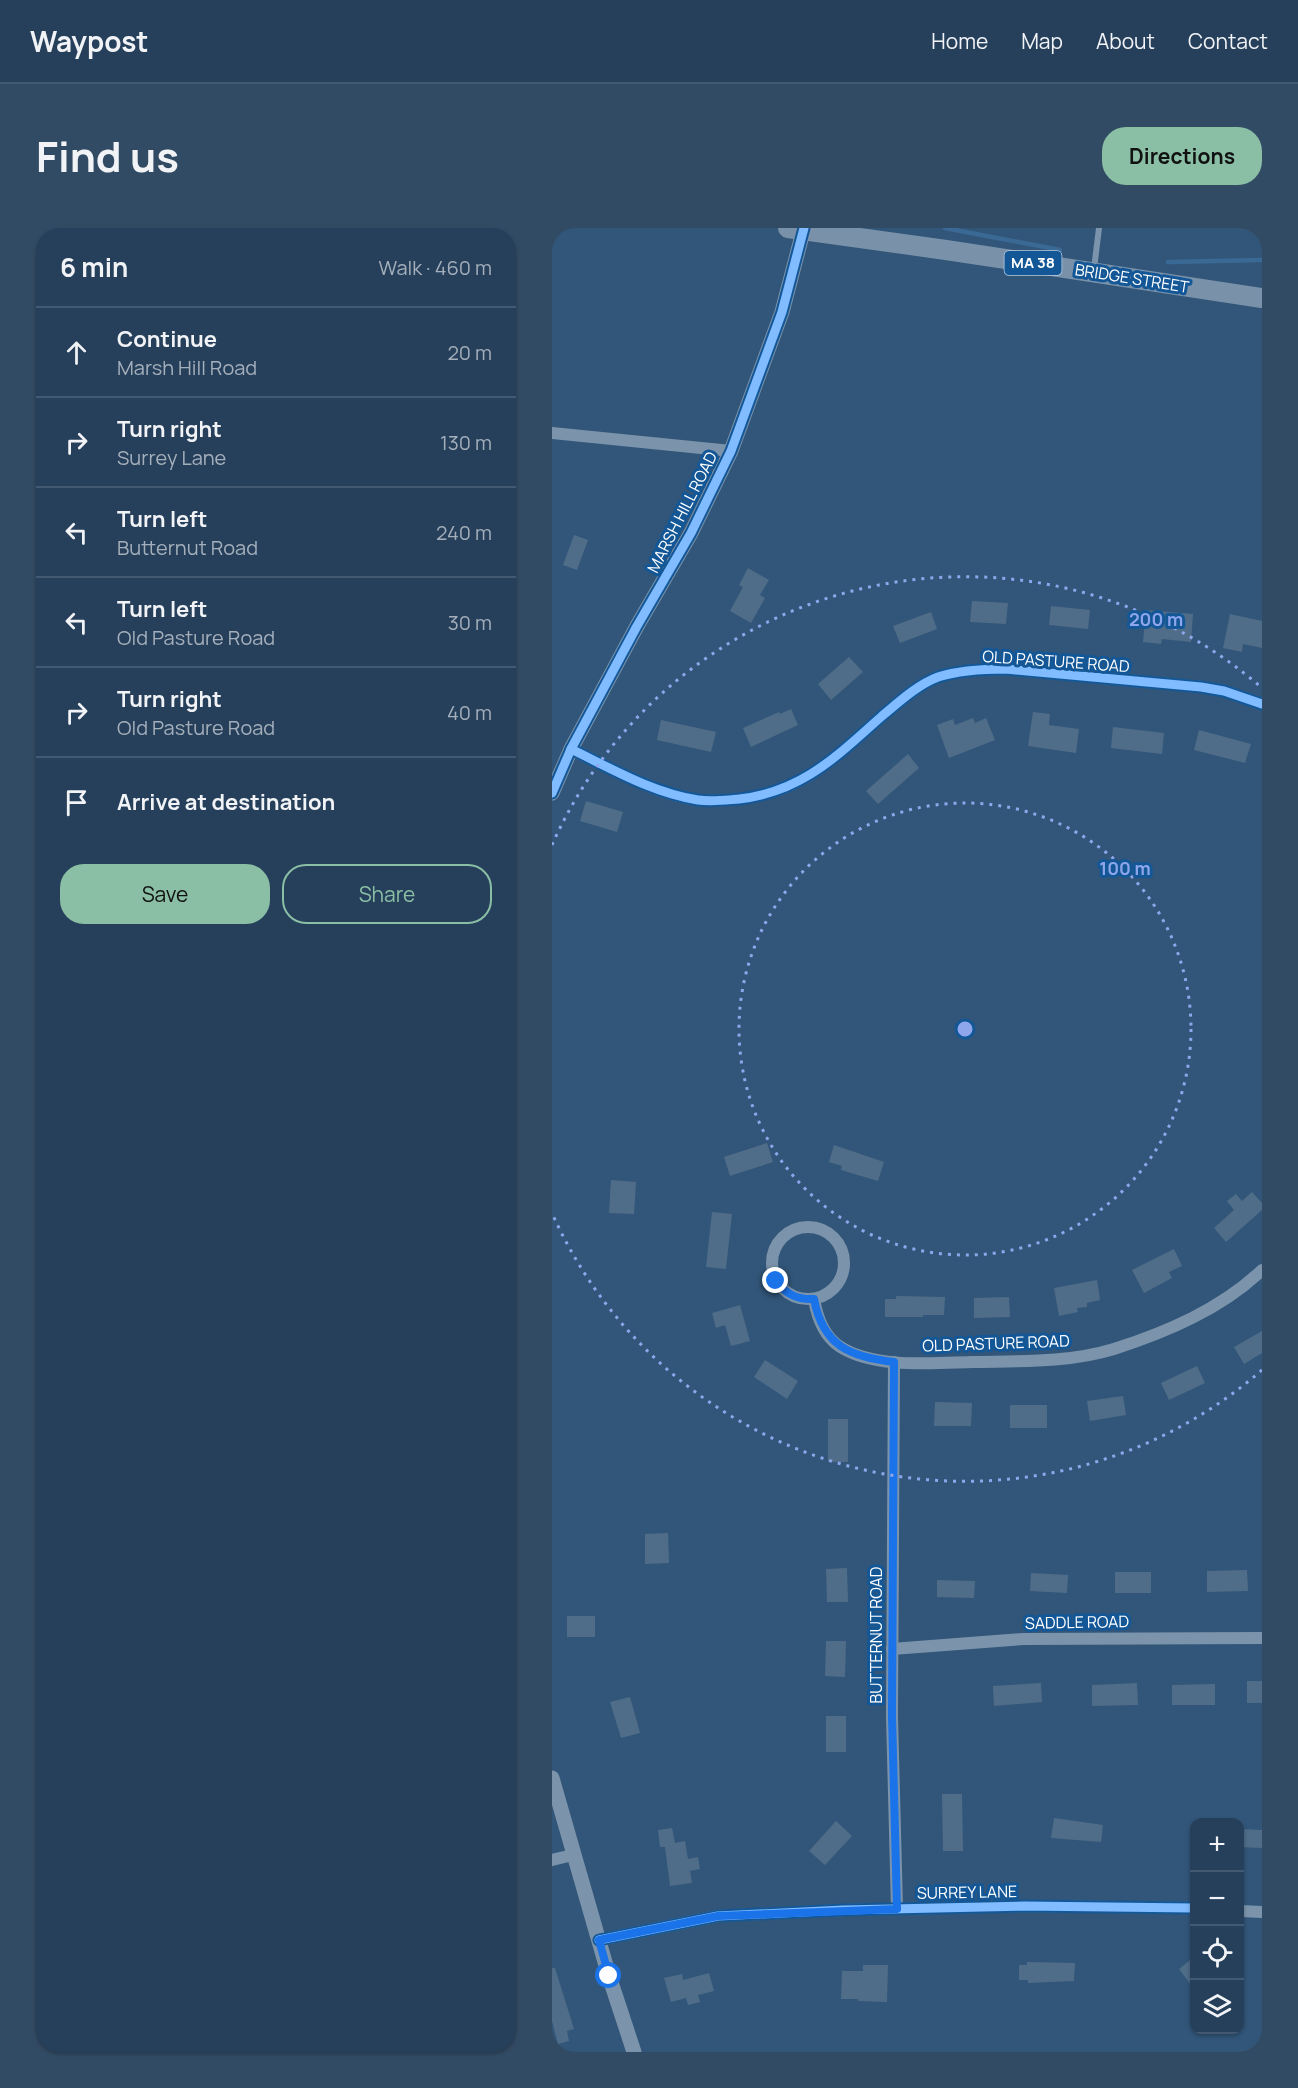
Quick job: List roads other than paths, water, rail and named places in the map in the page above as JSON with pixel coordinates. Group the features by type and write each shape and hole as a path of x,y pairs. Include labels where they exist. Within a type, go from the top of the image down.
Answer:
{"main road":[{"name":"BRIDGE STREET","path":"799,229 1262,298"}],"street":[{"name":"MARSH HILL ROAD","path":"552,793 572,749 637,626 691,533 730,451 782,312 799,229"},
{"path":"552,434 730,451"},
{"name":"OLD PASTURE ROAD","path":"572,749 646,785 699,800 721,801 765,795 811,776 907,695 937,678 954,673 1006,669 1201,687 1224,691 1262,704"},
{"path":"802,1227 820,1228 834,1238 840,1245 844,1262 844,1270 836,1286 822,1297 814,1299 788,1294 776,1281 773,1273 772,1256 780,1240 794,1229 802,1227"},
{"name":"OLD PASTURE ROAD","path":"814,1299 822,1326 829,1337 839,1346 862,1356 894,1362 1037,1361 1112,1349 1181,1324 1218,1302 1262,1270"},
{"name":"BUTTERNUT ROAD","path":"894,1362 892,1649 897,1909"},
{"name":"SADDLE ROAD","path":"892,1649 1023,1639 1262,1638"},
{"path":"552,1778 573,1855 634,2052"},
{"path":"552,1860 573,1855"},
{"name":"SURREY LANE","path":"599,1940 718,1916 1024,1906 1190,1908"},
{"path":"1244,1911 1262,1912"}],"lane":[{"path":"1094,273 1099,228"}],"waterway":[{"path":"945,228 1060,250"},
{"path":"1168,262 1262,260"}]}
